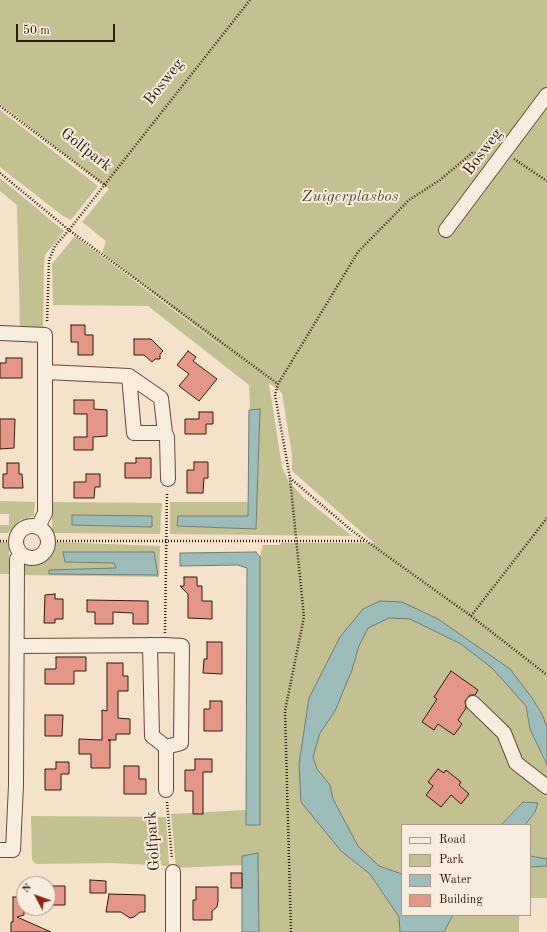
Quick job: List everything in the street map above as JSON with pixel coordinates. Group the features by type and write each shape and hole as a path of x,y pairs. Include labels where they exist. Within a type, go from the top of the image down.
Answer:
{"street":[{"name":"Bosweg","path":"446,230 547,95"},
{"path":"0,333 45,335 46,372 44,513 38,527"},
{"path":"46,372 129,376 161,398 164,433 167,437 168,479"},
{"path":"129,376 134,433 164,433"},
{"path":"28,526 38,527 47,535 48,541 46,550 39,556 30,558 21,554 17,549 15,541 19,532 28,526"},
{"path":"0,850 13,850 16,785 18,646 17,559 21,554"},
{"path":"18,646 150,645 182,646 181,744 166,747 152,736 150,645"},
{"path":"472,703 504,733 516,763 547,787"},
{"name":"Golfpark","path":"166,747 166,790"},
{"name":"Golfpark","path":"173,872 173,932"}],"path":[{"name":"Bosweg","path":"106,186 250,0"},
{"name":"Golfpark","path":"0,106 106,186 56,246 49,260 47,323 45,335"},
{"path":"291,932 285,711 304,617 290,478 275,395 278,384 358,252 409,200 440,180 472,153 504,152 547,181"},
{"path":"0,173 69,230 278,384"},
{"path":"290,478 364,540 471,616 547,675"},
{"path":"165,645 168,479"},
{"path":"471,616 547,518"},
{"path":"48,541 364,540"},
{"path":"0,541 15,541"},
{"name":"Golfpark","path":"166,790 173,872"}],"green space":[{"name":"Zuigerplasbos","path":"0,0 547,0 547,748 541,754 547,765 547,784 523,775 547,796 547,859 531,856 531,824 526,824 535,812 538,803 523,802 502,824 401,824 401,916 404,932 259,932 258,853 242,856 242,865 176,868 171,814 246,810 246,825 260,825 260,557 263,545 280,545 281,543 374,543 292,471 292,455 282,393 269,383 282,467 289,482 304,498 352,536 170,534 170,502 248,502 248,516 178,516 177,526 256,529 260,409 250,409 249,385 148,306 53,305 52,264 75,236 234,356 102,253 106,241 82,222 109,189 0,104"},
{"path":"0,110 98,186 71,220 63,216 0,167"},
{"path":"0,178 64,231 45,255 43,328 20,327 17,205 0,191"},
{"path":"0,501 35,502 34,516 20,520 8,533 0,533 0,525 9,525 9,514 0,514"},
{"path":"52,502 162,503 160,534 52,533","holes":["72,515 151,516 152,527 72,525"]},
{"path":"0,542 7,542 9,544 9,574 0,574"},
{"path":"54,542 160,546 159,577 23,575 23,563 40,561 49,554","holes":["64,552 154,552 158,575 49,574 49,570 117,569 114,563 66,562"]},
{"path":"31,816 166,817 169,866 112,863 36,864 32,860"},
{"path":"547,866 547,898 531,898 531,867"},
{"path":"452,916 519,916 519,932 444,932"}],"water":[{"path":"260,409 256,529 177,526 178,516 248,516 249,410"},
{"path":"72,515 152,516 152,527 72,525"},
{"path":"63,552 154,552 158,575 49,574 49,570 116,568 114,563 65,562"},
{"path":"256,552 260,557 260,825 246,825 247,568 238,565 180,566 180,553"},
{"path":"380,601 402,602 438,619 510,669 532,698 542,714 547,727 547,765 530,729 526,706 492,668 461,644 410,619 389,618 368,628 359,646 352,670 335,711 320,733 313,757 317,769 330,785 333,799 358,846 379,866 401,874 401,916 452,916 444,932 400,932 399,917 370,874 341,851 301,802 299,764 309,698 340,637 363,609"},
{"path":"523,802 538,803 535,812 526,824 502,824"},
{"path":"258,853 259,932 242,932 242,856"},
{"path":"531,856 547,859 547,866 531,867"}],"building":[{"path":"71,325 85,325 85,335 93,335 93,355 78,355 78,342 71,342"},
{"path":"134,339 151,339 163,351 160,354 160,359 155,359 152,362 144,355 134,355"},
{"path":"188,351 196,357 193,361 217,379 199,401 179,386 189,374 177,365"},
{"path":"6,358 22,358 22,378 0,378 0,363 6,363"},
{"path":"74,400 94,400 94,409 107,410 107,436 93,437 93,450 74,450 74,437 87,437 87,414 74,414"},
{"path":"199,412 213,412 213,424 206,424 206,434 185,434 185,419 199,419"},
{"path":"0,419 15,419 14,448 0,449"},
{"path":"136,458 151,458 151,478 125,478 125,463 136,463"},
{"path":"194,462 208,462 208,478 204,478 203,493 187,493 187,470 194,470"},
{"path":"7,463 19,463 19,474 22,474 23,488 3,488 3,474 7,474"},
{"path":"86,474 100,474 100,487 95,487 94,498 74,498 74,482 86,482"},
{"path":"184,577 197,577 197,586 202,586 202,601 212,601 212,619 188,618 188,594 180,586 184,586"},
{"path":"55,594 55,599 63,599 63,619 55,619 55,623 44,623 45,595"},
{"path":"87,600 148,601 148,624 133,624 133,613 113,612 113,624 95,624 95,612 87,612"},
{"path":"207,642 222,642 222,674 203,673 204,659 207,659"},
{"path":"56,657 86,657 86,671 74,671 74,684 45,684 45,669 56,669"},
{"path":"107,663 123,663 123,676 128,676 128,691 118,691 118,718 130,719 130,734 116,734 116,740 110,740 110,768 91,768 91,754 79,754 79,739 102,740 102,710 107,711"},
{"path":"451,671 478,690 475,695 470,695 465,701 466,708 458,720 462,724 454,735 438,724 434,730 422,722 437,699 434,697"},
{"path":"210,701 222,701 222,731 204,731 204,709 210,709"},
{"path":"45,715 63,715 62,736 45,736"},
{"path":"195,759 212,759 212,772 203,772 203,814 193,814 193,791 185,791 185,770 195,770"},
{"path":"56,762 69,762 69,774 61,774 61,790 45,790 45,769 56,769"},
{"path":"124,766 139,766 139,779 146,779 146,794 124,794"},
{"path":"438,769 444,773 446,770 461,782 459,785 469,794 461,804 451,795 441,807 426,795 433,786 428,782"},
{"path":"231,873 242,873 242,888 231,888"},
{"path":"90,880 106,881 106,893 90,893"},
{"path":"56,886 65,886 65,905 56,905"},
{"path":"196,887 218,887 217,907 212,911 212,920 193,920 193,900 196,900"},
{"path":"109,894 145,895 145,912 140,912 134,917 130,918 121,912 106,912"},
{"path":"13,897 16,897 16,916 20,916 17,917 51,932 11,932 11,922 13,922"}]}
